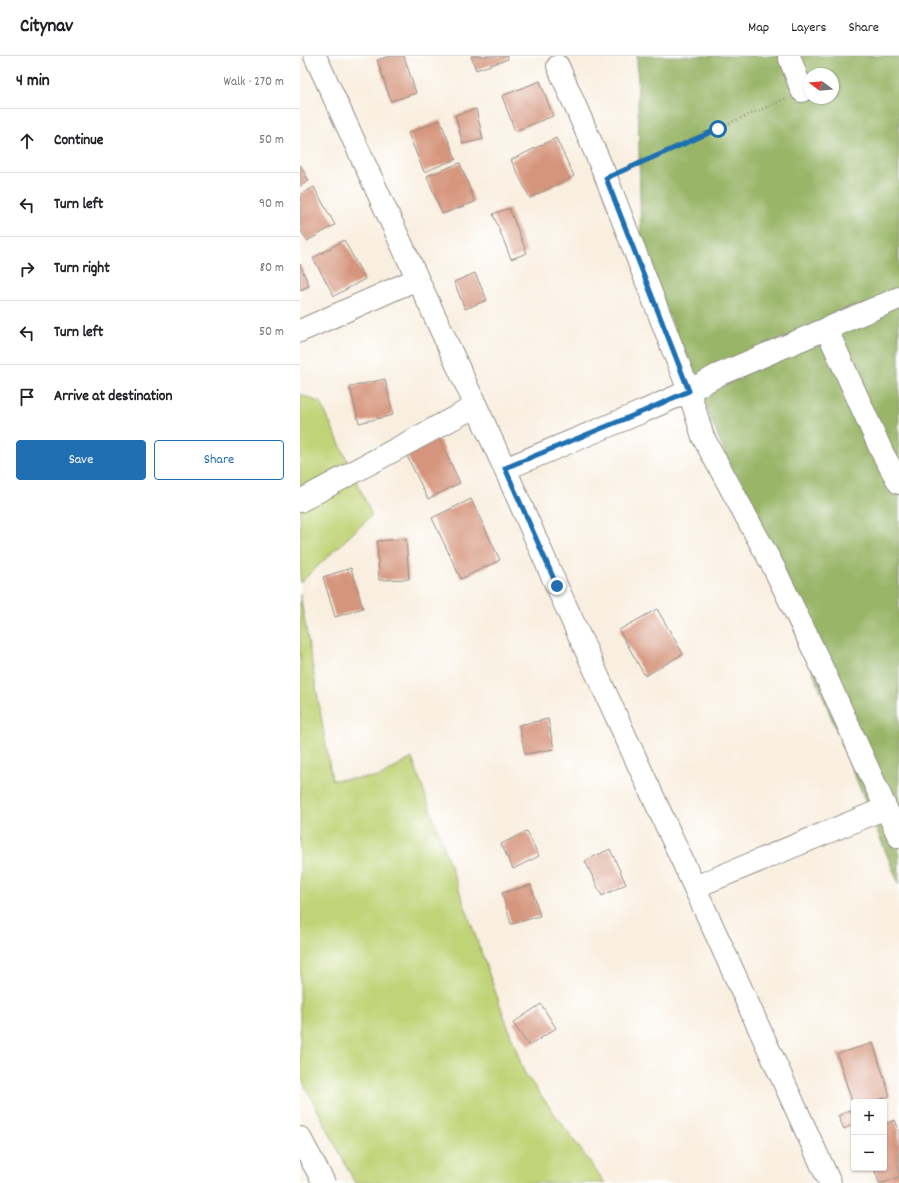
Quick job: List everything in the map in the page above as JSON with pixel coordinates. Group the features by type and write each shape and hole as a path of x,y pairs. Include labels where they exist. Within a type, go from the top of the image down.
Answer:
{"street":[{"path":"315,56 505,468 560,594 830,1183"},
{"path":"789,56 802,91"},
{"path":"558,66 606,178 689,391 703,437 774,568 819,661 899,837"},
{"path":"300,331 417,279"},
{"path":"505,468 637,414 689,391 718,375 827,330 899,298"},
{"path":"827,330 882,452 899,483"},
{"path":"300,501 476,406"},
{"path":"695,887 886,808"},
{"path":"300,1138 324,1183"}],"path":[{"path":"606,178 802,91"}],"green space":[{"path":"637,56 899,56 899,885 641,246"},
{"path":"300,394 321,403 372,515 300,583"},
{"path":"300,594 332,780 379,777 412,758 524,1072 605,1183 355,1183 300,1076"}],"building":[{"path":"390,56 404,56 416,93 391,101 377,60"},
{"path":"471,56 507,56 508,59 476,70"},
{"path":"540,81 553,116 515,131 502,96"},
{"path":"476,109 483,139 463,144 455,115"},
{"path":"440,120 456,159 424,172 408,133"},
{"path":"556,138 574,176 530,198 511,160"},
{"path":"460,163 475,202 442,214 427,176"},
{"path":"300,165 309,181 300,186"},
{"path":"314,187 335,225 307,241 300,229 300,195"},
{"path":"509,208 527,253 511,259 493,214"},
{"path":"344,240 365,279 334,296 313,258"},
{"path":"300,264 309,286 300,290"},
{"path":"475,273 487,300 465,309 454,282"},
{"path":"385,379 393,415 359,423 350,387"},
{"path":"439,438 460,483 428,499 406,454"},
{"path":"471,499 500,560 461,579 432,518"},
{"path":"406,539 409,579 379,580 377,541"},
{"path":"351,568 363,608 335,617 323,577"},
{"path":"657,609 683,654 645,676 619,630"},
{"path":"548,719 554,749 525,754 519,725"},
{"path":"527,831 539,856 513,869 501,844"},
{"path":"610,849 626,884 602,896 585,861"},
{"path":"531,885 540,916 511,924 502,893"},
{"path":"541,1004 556,1028 529,1046 513,1023"},
{"path":"873,1043 890,1096 881,1099 851,1099 837,1054"},
{"path":"850,1110 851,1126 844,1129 838,1116"},
{"path":"895,1120 899,1130 899,1177 879,1183 875,1171 887,1171 887,1123"}],"route":[{"path":"557,586 505,468 689,391 606,178 718,129"}]}
